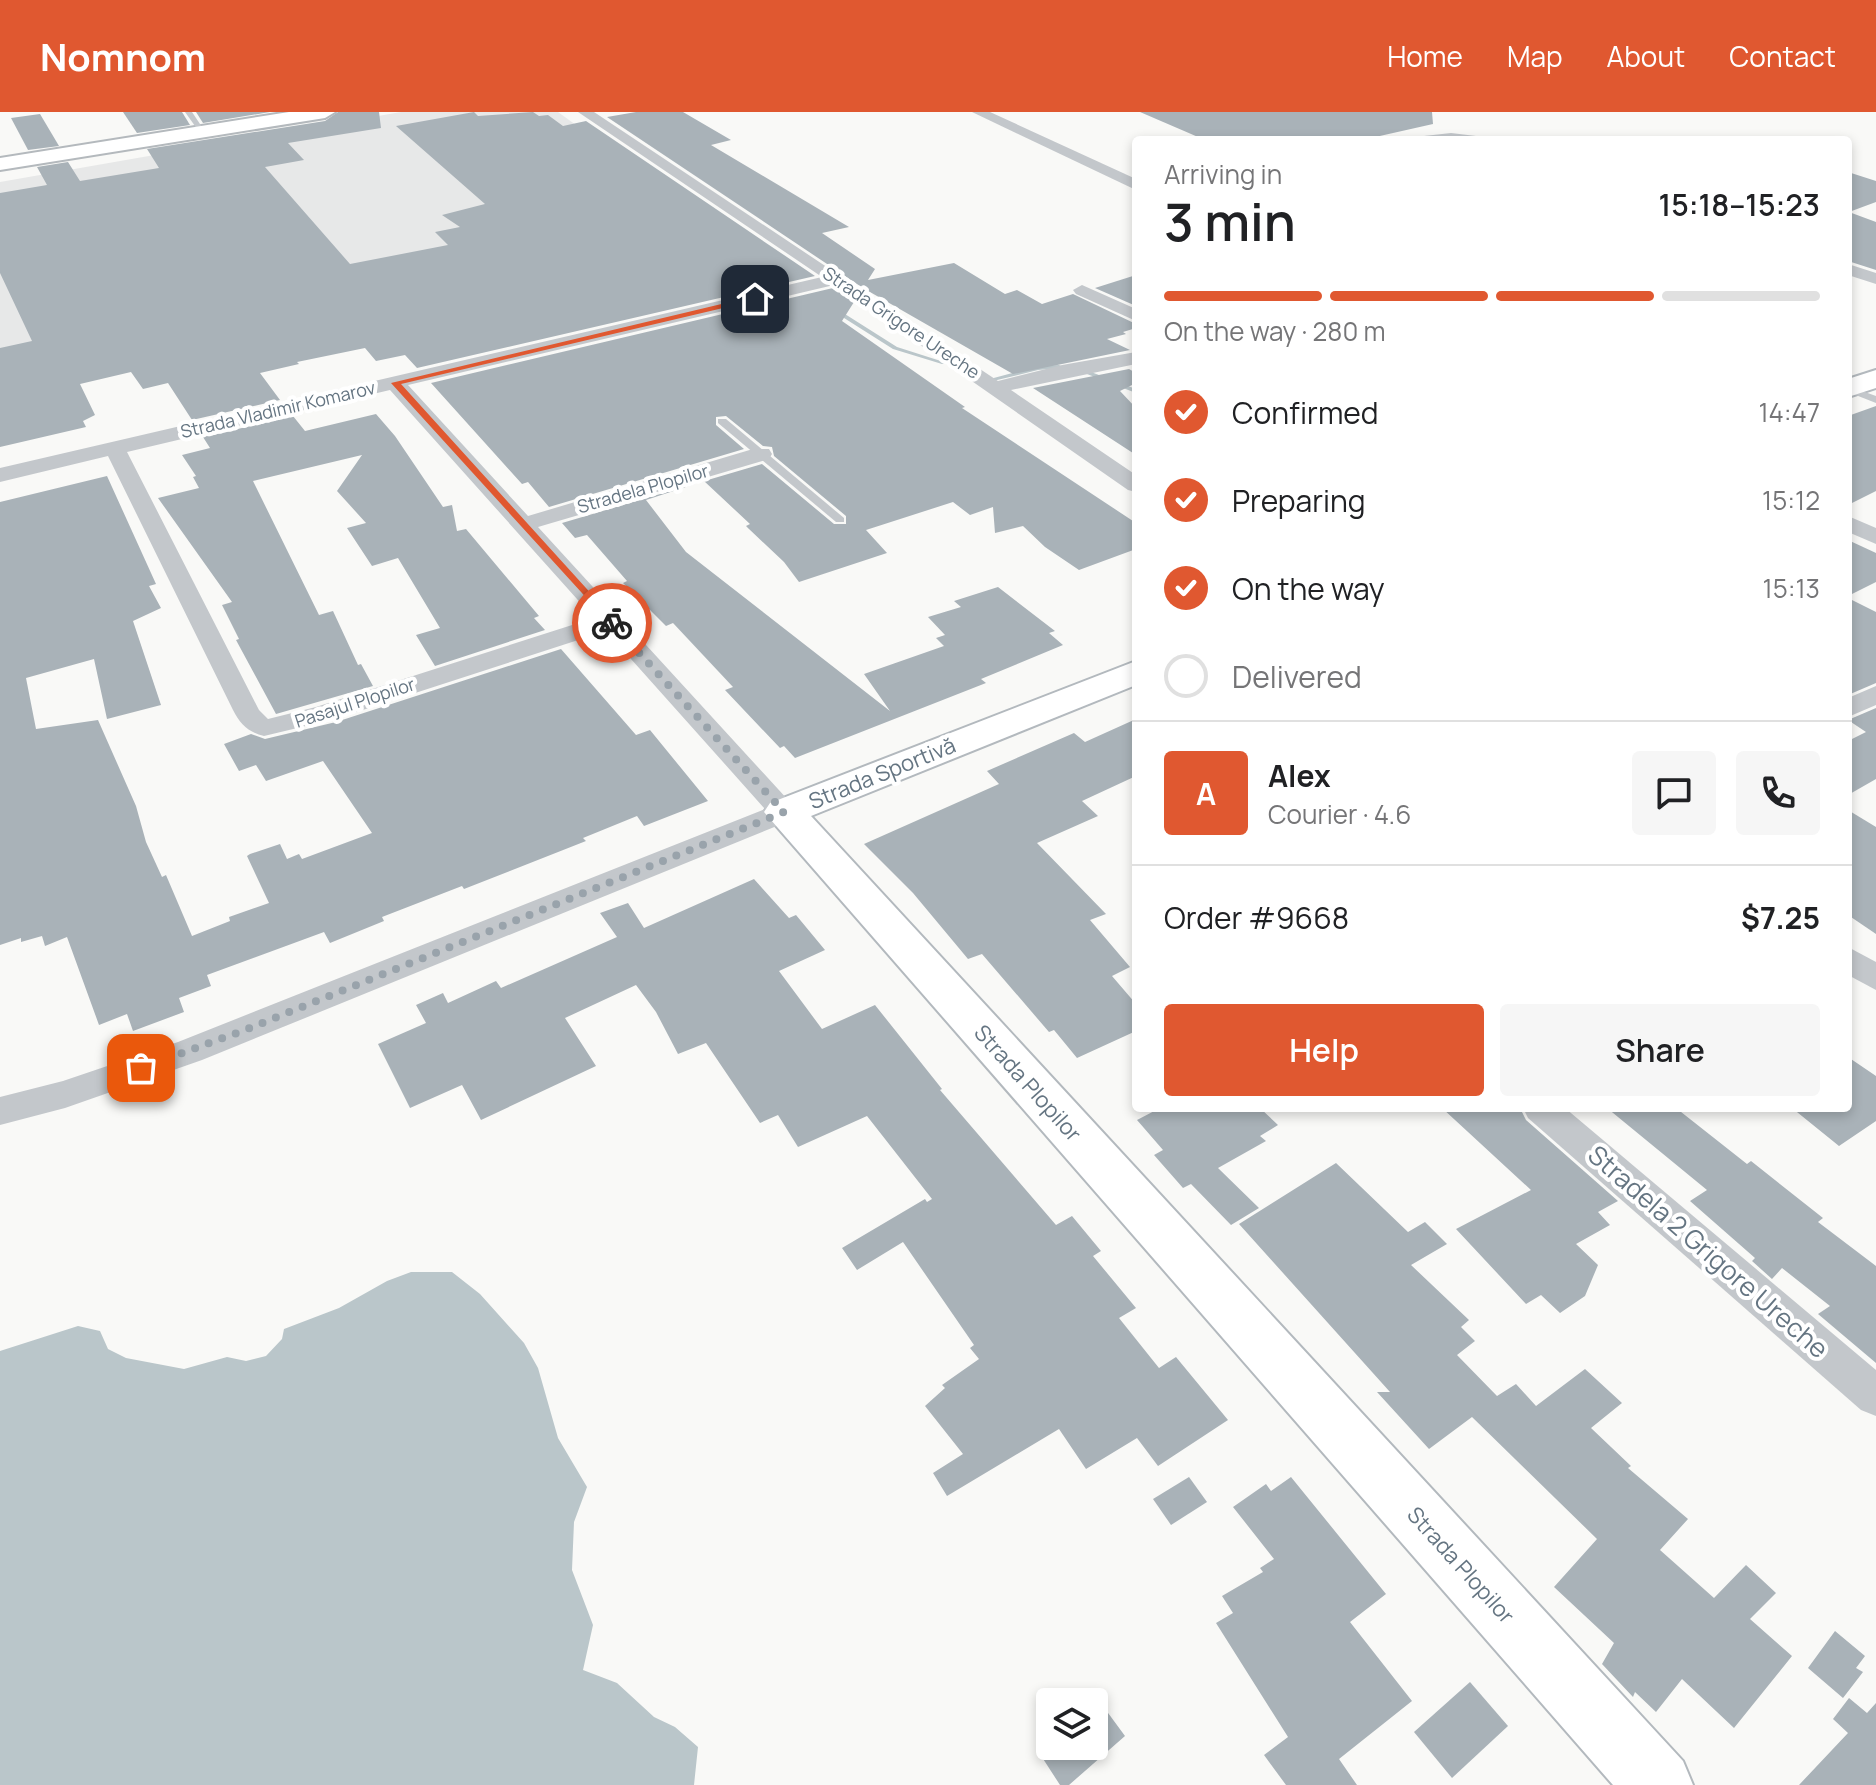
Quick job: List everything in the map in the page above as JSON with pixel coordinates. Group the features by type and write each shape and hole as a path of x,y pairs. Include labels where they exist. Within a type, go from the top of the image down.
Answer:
{"street":[{"path":"0,164 325,112"},
{"name":"Strada Grigore Ureche","path":"585,112 837,279 1132,482"},
{"path":"979,112 1132,183"},
{"path":"1852,273 1876,279"},
{"name":"Strada Vladimir Komarov","path":"0,475 837,279"},
{"path":"1082,290 1132,314"},
{"path":"995,388 1062,371 1132,359"},
{"path":"1852,387 1876,378"},
{"name":"Strada Plopilor","path":"395,383 1659,1785"},
{"name":"Pasajul Plopilor","path":"115,448 246,710 251,719 264,728 303,720 610,621"},
{"name":"Stradela Plopilor","path":"525,524 761,454"},
{"path":"1852,525 1876,537"},
{"name":"Strada Sportivă","path":"0,1111 104,1081 218,1040 1132,674"},
{"path":"1852,707 1876,694"},
{"path":"1852,962 1876,978"},
{"name":"Stradela 2 Grigore Ureche","path":"1546,1112 1876,1396"}],"lane":[{"path":"188,112 203,131"},
{"path":"1852,391 1876,400"},
{"path":"722,421 840,520"}],"shaded area":[{"path":"401,112 558,112 773,268 0,383 0,182"},
{"path":"411,1272 452,1272 480,1294 524,1343 538,1368 558,1438 587,1487 574,1522 572,1570 593,1625 583,1670 617,1683 654,1717 675,1727 698,1747 694,1785 0,1785 0,1351 78,1326 100,1331 108,1349 126,1358 184,1369 227,1357 246,1361 266,1356 282,1339 284,1329 339,1308 387,1281"}],"building":[{"path":"123,112 182,112 190,125 137,133"},
{"path":"196,112 270,112 203,123"},
{"path":"338,112 379,112 381,128 288,143 304,160 265,167 350,264 448,245 435,232 460,227 442,215 485,204 396,126 474,112 478,116 533,112 539,116 548,115 563,126 586,121 815,276 417,368 405,355 376,361 365,348 297,362 299,364 260,373 280,400 192,420 168,383 143,389 131,372 80,384 95,415 83,421 86,427 0,447 0,348 32,341 0,273 0,193 47,185 37,167 68,162 80,181 159,168 147,149 325,121"},
{"path":"636,112 683,112 731,140 711,145 849,227 822,233 875,269 868,280 954,263 1005,294 1017,290 1042,304 1073,294 1132,322 1132,329 1123,332 1126,334 1107,339 1130,350 1013,374 863,288 607,117"},
{"path":"1140,112 1432,112 1433,124 1380,136 1196,136"},
{"path":"40,114 59,146 28,150 11,118"},
{"path":"1852,173 1876,181 1876,202 1852,211"},
{"path":"1852,213 1876,222 1876,270 1852,262"},
{"path":"1132,276 1132,304 1095,288"},
{"path":"833,288 854,302 842,321 965,407 962,408 1132,520 1132,550 1079,570 1045,547 1023,526 995,533 993,507 970,515 953,502 866,530 887,553 799,582 784,562 746,526 750,524 704,481 762,464 834,524 846,524 846,516 774,456 772,447 763,446 726,416 716,417 716,425 744,449 549,507 528,482 522,484 431,383"},
{"path":"1132,371 1132,385 1120,391 1132,404 1132,452 1033,388"},
{"path":"1876,406 1876,491 1852,503 1852,415"},
{"path":"376,414 395,436 443,507 452,505 457,531 466,529 539,616 534,618 545,630 435,666 416,635 440,628 398,558 372,566 347,528 366,523 337,491 362,455 253,481 319,615 333,611 358,665 361,664 373,686 276,714 236,640 239,639 222,605 232,602 158,498 199,488 193,477 196,476 182,455 210,448 203,437 293,416 305,431"},
{"path":"107,476 156,584 149,586 161,608 133,621 161,705 107,719 94,659 26,678 36,729 98,720 136,806 146,842 162,877 166,875 192,936 230,921 229,917 269,903 247,856 250,854 280,844 287,859 299,854 302,859 372,833 323,761 266,781 256,765 239,771 224,744 251,734 265,739 336,722 561,649 636,735 650,730 708,801 644,826 637,816 583,838 586,841 382,917 384,921 330,943 324,932 207,975 211,986 179,998 184,1012 133,1031 127,1014 99,1025 67,937 45,946 42,936 21,942 21,938 0,945 0,502"},
{"path":"701,482 646,500 686,552 890,711 864,674 944,646 936,638 945,635 928,617 961,607 954,601 998,587 1055,631 1049,633 1063,645 981,679 986,683 795,758 784,746 780,748 725,690 733,687 673,623 666,626 623,583 627,581 587,535 575,538 562,523"},
{"path":"1852,542 1876,553 1876,582 1852,594"},
{"path":"1852,600 1876,612 1876,683 1852,693"},
{"path":"1876,708 1876,779 1852,793 1852,739 1866,732 1852,723 1852,718"},
{"path":"1132,721 1132,778 1082,801 1098,816 1037,843 1106,914 1090,920 1130,967 1112,976 1132,999 1132,1033 1077,1058 1054,1030 1049,1032 982,954 968,959 913,893 864,844 999,784 987,771 1074,733 1085,742"},
{"path":"1852,812 1876,827 1876,934 1852,918"},
{"path":"754,879 789,918 796,915 825,950 779,971 822,1029 875,1005 940,1090 1056,1225 1072,1216 1101,1251 1093,1256 1136,1308 1119,1318 1159,1368 1176,1357 1228,1420 1158,1466 1137,1438 1086,1469 1059,1429 947,1496 933,1473 963,1454 925,1406 945,1388 942,1385 979,1359 970,1348 974,1345 903,1242 857,1270 842,1248 925,1199 927,1202 932,1199 867,1116 798,1147 778,1115 760,1123 706,1043 678,1054 656,1012 636,985 565,1018 596,1066 481,1120 462,1085 410,1108 378,1044 426,1023 416,1005 443,993 448,1003 496,981 501,988 617,937 600,913 628,903 644,928"},
{"path":"1852,1060 1876,1076 1876,1121 1839,1146 1797,1112 1852,1112"},
{"path":"1152,1112 1264,1112 1278,1125 1260,1136 1266,1141 1218,1168 1259,1208 1231,1225 1191,1184 1183,1188 1154,1155 1163,1150 1137,1120"},
{"path":"1446,1112 1522,1112 1526,1120 1618,1201 1598,1212 1610,1225 1576,1244 1598,1265 1585,1296 1560,1313 1541,1295 1526,1304 1456,1229 1531,1190"},
{"path":"1612,1112 1681,1112 1747,1164 1751,1161 1823,1218 1818,1222 1876,1266 1876,1363 1818,1314 1830,1306 1782,1268 1772,1279 1752,1261 1755,1258 1690,1201 1707,1190"},
{"path":"1336,1163 1408,1232 1425,1222 1447,1244 1411,1265 1469,1320 1461,1327 1475,1341 1457,1355 1497,1396 1516,1384 1536,1406 1585,1369 1622,1403 1591,1428 1631,1466 1628,1468 1688,1519 1660,1550 1714,1598 1746,1565 1776,1593 1750,1619 1792,1656 1734,1728 1682,1679 1656,1712 1635,1692 1633,1697 1602,1664 1614,1643 1554,1587 1597,1539 1472,1417 1429,1449 1377,1392 1390,1392 1239,1224"},
{"path":"1189,1477 1207,1502 1171,1525 1153,1499"},
{"path":"1291,1477 1386,1594 1350,1622 1412,1701 1339,1759 1357,1785 1286,1785 1264,1755 1288,1737 1216,1623 1233,1613 1222,1596 1263,1572 1260,1568 1274,1559 1233,1507 1266,1484 1271,1491"},
{"path":"1835,1631 1865,1656 1856,1668 1863,1672 1843,1698 1808,1668"},
{"path":"1470,1682 1508,1726 1452,1778 1414,1732"},
{"path":"1849,1698 1867,1713 1876,1703 1876,1785 1799,1785 1848,1733 1833,1719"},
{"path":"1108,1713 1125,1736 1108,1751"},
{"path":"1044,1760 1098,1760 1069,1785 1060,1785"}],"waterway":[{"path":"835,310 895,348 944,363"},
{"path":"993,379 1038,368 1059,367"},
{"path":"1089,373 1132,389"}],"way so far":[{"path":"141,1068 245,1030 784,812 612,623"}],"route":[{"path":"612,623 395,383 755,299"}]}
